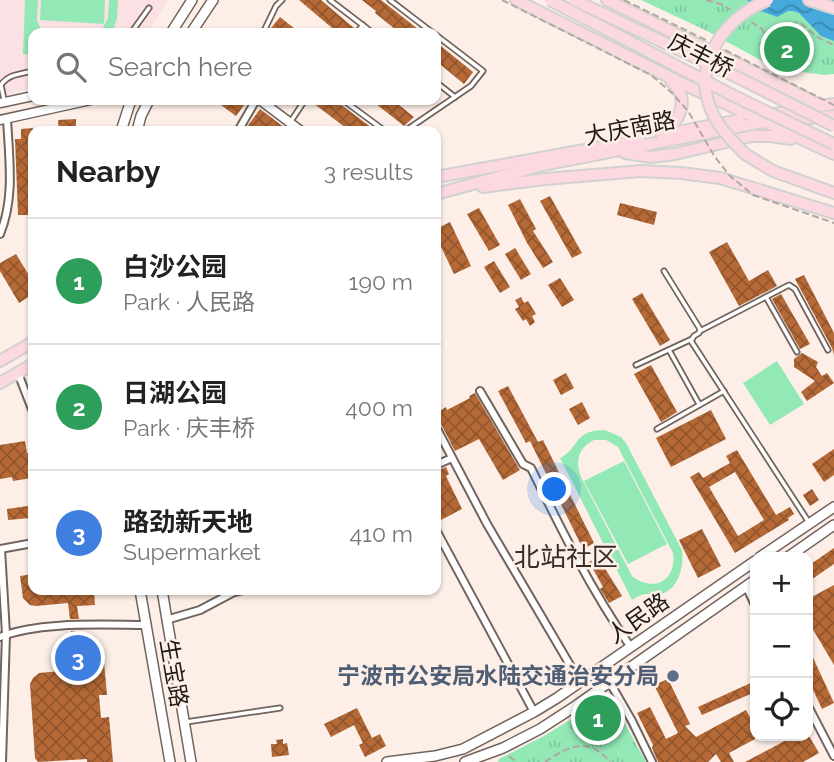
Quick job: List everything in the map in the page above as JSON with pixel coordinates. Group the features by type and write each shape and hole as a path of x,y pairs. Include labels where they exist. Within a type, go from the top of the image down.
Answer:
{"main road":[{"path":"174,28 192,0"},
{"path":"194,28 213,0"},
{"path":"516,0 667,76 834,154"},
{"name":"庆丰桥","path":"550,0 734,96 834,144"},
{"name":"庆丰桥","path":"574,0 834,126"},
{"path":"607,0 831,110"},
{"path":"768,0 737,17 723,32 712,51 706,69 706,92 710,106 727,137 745,155 773,171 834,193"},
{"path":"809,0 834,8"},
{"path":"657,136 668,130 676,120 682,103 677,88 667,76"},
{"path":"123,126 129,105"},
{"path":"139,126 146,105"},
{"name":"大庆南路","path":"441,176 657,136 831,110"},
{"name":"大庆南路","path":"441,193 543,165 615,152 760,119"},
{"path":"615,152 650,157 675,154 751,136 807,142"},
{"path":"441,193 545,179 641,171 720,178 834,213"},
{"path":"0,361 28,345"},
{"path":"0,383 28,367"},
{"path":"767,552 834,507"},
{"path":"795,552 834,525"},
{"name":"人民路","path":"387,762 463,749 534,712 750,564"},
{"name":"人民路","path":"472,761 540,729 750,583"},
{"name":"生宝路","path":"141,595 170,762"},
{"name":"生宝路","path":"163,595 191,762"}],"street":[{"path":"2,103 28,97"},
{"path":"0,234 7,215 10,191 4,120 69,105"},
{"path":"241,126 255,105"},
{"path":"265,105 294,126"},
{"path":"18,373 28,398"},
{"path":"480,391 523,464 531,468 571,549 630,646"},
{"path":"441,437 494,535 580,682"},
{"path":"441,463 452,458"},
{"path":"441,539 534,712"},
{"path":"2,762 1,549 28,544"},
{"path":"746,586 750,594"},
{"path":"166,620 200,610 228,595"},
{"path":"3,636 52,627 147,625"},
{"path":"609,681 652,762"},
{"path":"813,716 834,756"}],"lane":[{"path":"265,28 276,6 282,0"},
{"path":"330,0 367,28"},
{"path":"390,0 427,28"},
{"path":"135,28 149,8"},
{"path":"412,126 471,86 483,71 441,39"},
{"path":"2,103 2,82 13,75 28,72"},
{"path":"441,86 455,97"},
{"path":"290,123 303,105"},
{"path":"350,105 378,126"},
{"path":"664,271 700,331"},
{"path":"636,365 692,339 700,331 789,285 828,350"},
{"path":"766,298 797,352"},
{"path":"692,339 810,523"},
{"path":"669,350 699,404"},
{"path":"657,429 724,391"},
{"path":"184,723 280,708"}],"path":[{"path":"502,0 651,75 688,111 730,176 753,195 834,223"},
{"path":"624,0 711,43"},
{"path":"767,39 799,22 819,38 834,45"},
{"path":"724,49 831,110"},
{"path":"545,762 560,751 574,746 588,746 610,762"}],"shaded area":[{"path":"0,0 168,0 150,28 28,28 28,89 0,97"}],"green space":[{"path":"25,0 38,0 37,21 40,28 28,28 28,54 23,54"},
{"path":"41,0 105,0 104,24 40,20"},
{"path":"109,0 118,0 114,28 103,28 108,18"},
{"path":"641,0 834,0 834,74 775,68 707,31"},
{"path":"777,361 804,404 770,425 743,383"},
{"path":"605,430 621,437 626,443 682,550 680,574 674,585 664,593 643,595 632,600 560,458 582,436","holes":["594,440 606,440 618,447 673,553 671,571 667,577 655,584 648,584 632,576 581,477 578,466 581,451"]},
{"path":"624,461 667,544 628,564 584,481"},
{"path":"606,698 612,700 646,762 498,762 499,759 544,736"}],"water":[{"path":"747,0 834,0 834,41 821,36 799,13 788,11 777,17 759,10"}],"building":[{"path":"299,0 321,0 354,28 332,28"},
{"path":"362,0 381,0 417,28 394,28 375,13 376,11"},
{"path":"280,17 294,28 271,28"},
{"path":"441,46 473,72 464,84 441,65"},
{"path":"221,105 244,105 236,116"},
{"path":"316,105 342,105 369,126 343,126"},
{"path":"377,105 399,105 414,117 404,126"},
{"path":"260,109 282,126 248,126"},
{"path":"76,119 76,126 59,126 58,120"},
{"path":"28,128 28,215 18,215 15,139 21,139 21,129"},
{"path":"550,196 582,253 572,258 540,201"},
{"path":"520,199 536,229 533,231 553,262 543,268 508,205"},
{"path":"620,203 657,212 654,225 617,215"},
{"path":"479,208 500,245 489,251 467,214"},
{"path":"450,222 471,266 454,274 441,247 441,226"},
{"path":"727,242 749,281 768,270 777,286 739,306 709,252"},
{"path":"515,248 531,274 521,280 505,254"},
{"path":"16,254 28,274 28,297 19,303 0,271 0,263"},
{"path":"494,261 510,287 500,293 484,267"},
{"path":"804,275 834,333 834,355 795,279"},
{"path":"560,278 574,300 562,307 548,285"},
{"path":"642,293 670,340 660,346 632,299"},
{"path":"781,294 810,344 800,349 772,299"},
{"path":"521,297 524,303 528,301 536,314 532,316 535,322 530,326 515,309 519,307 515,300"},
{"path":"802,353 818,362 816,367 822,376 827,373 834,383 807,401 801,392 815,381 794,367 794,359"},
{"path":"651,365 677,412 661,422 634,374"},
{"path":"566,373 574,388 561,395 553,380"},
{"path":"508,386 538,442 543,440 594,543 583,549 530,441 526,443 498,391"},
{"path":"475,393 520,470 503,480 479,439 455,451 441,424 441,410 446,407 447,410 470,398 469,396"},
{"path":"582,402 590,418 578,425 569,409"},
{"path":"711,410 726,439 671,467 656,438"},
{"path":"25,441 28,478 13,481 12,477 0,479 0,445"},
{"path":"834,449 834,475 824,482 812,464"},
{"path":"737,450 776,515 790,507 794,514 789,520 735,553 690,477 699,472 703,478 730,463 726,456","holes":["735,472 764,520 738,536 709,487"]},
{"path":"446,467 449,474 446,476 462,509 441,520 441,469"},
{"path":"812,489 819,500 810,506 803,495"},
{"path":"28,506 28,518 8,520 7,509"},
{"path":"702,529 721,566 698,578 679,540"},
{"path":"834,548 834,564 813,579 813,563"},
{"path":"598,557 622,596 609,603 589,562"},
{"path":"28,575 28,595 94,595 95,605 77,606 79,619 70,619 68,603 30,605 23,598 20,576"},
{"path":"834,585 834,665 813,629 813,596"},
{"path":"71,631 80,631 82,653 103,651 107,695 99,695 101,718 109,717 113,762 87,762 87,759 38,762 35,758 30,684 39,673 76,667"},
{"path":"813,658 834,703 822,709 813,690"},
{"path":"668,679 690,724 685,726 696,737 746,710 750,717 751,741 729,753 734,762 721,762 716,754 708,762 658,762 653,745 637,713 650,707 666,739 678,733 654,685"},
{"path":"750,683 750,694 702,715 698,707"},
{"path":"357,708 372,738 380,734 386,746 365,757 359,745 363,743 354,725 331,737 324,724"},
{"path":"283,739 283,744 287,743 289,755 272,757 271,744 277,744 276,740"},
{"path":"785,741 812,741 819,753 803,762 745,762"}],"place":[{"name":"日湖公园","path":"787,49"},
{"name":"路劲新天地","path":"78,658"},
{"name":"宁波市公安局水陆交通治安分局","path":"673,676"},
{"name":"白沙公园","path":"598,718"}],"district":[{"name":"北站社区","path":"566,557"}]}
